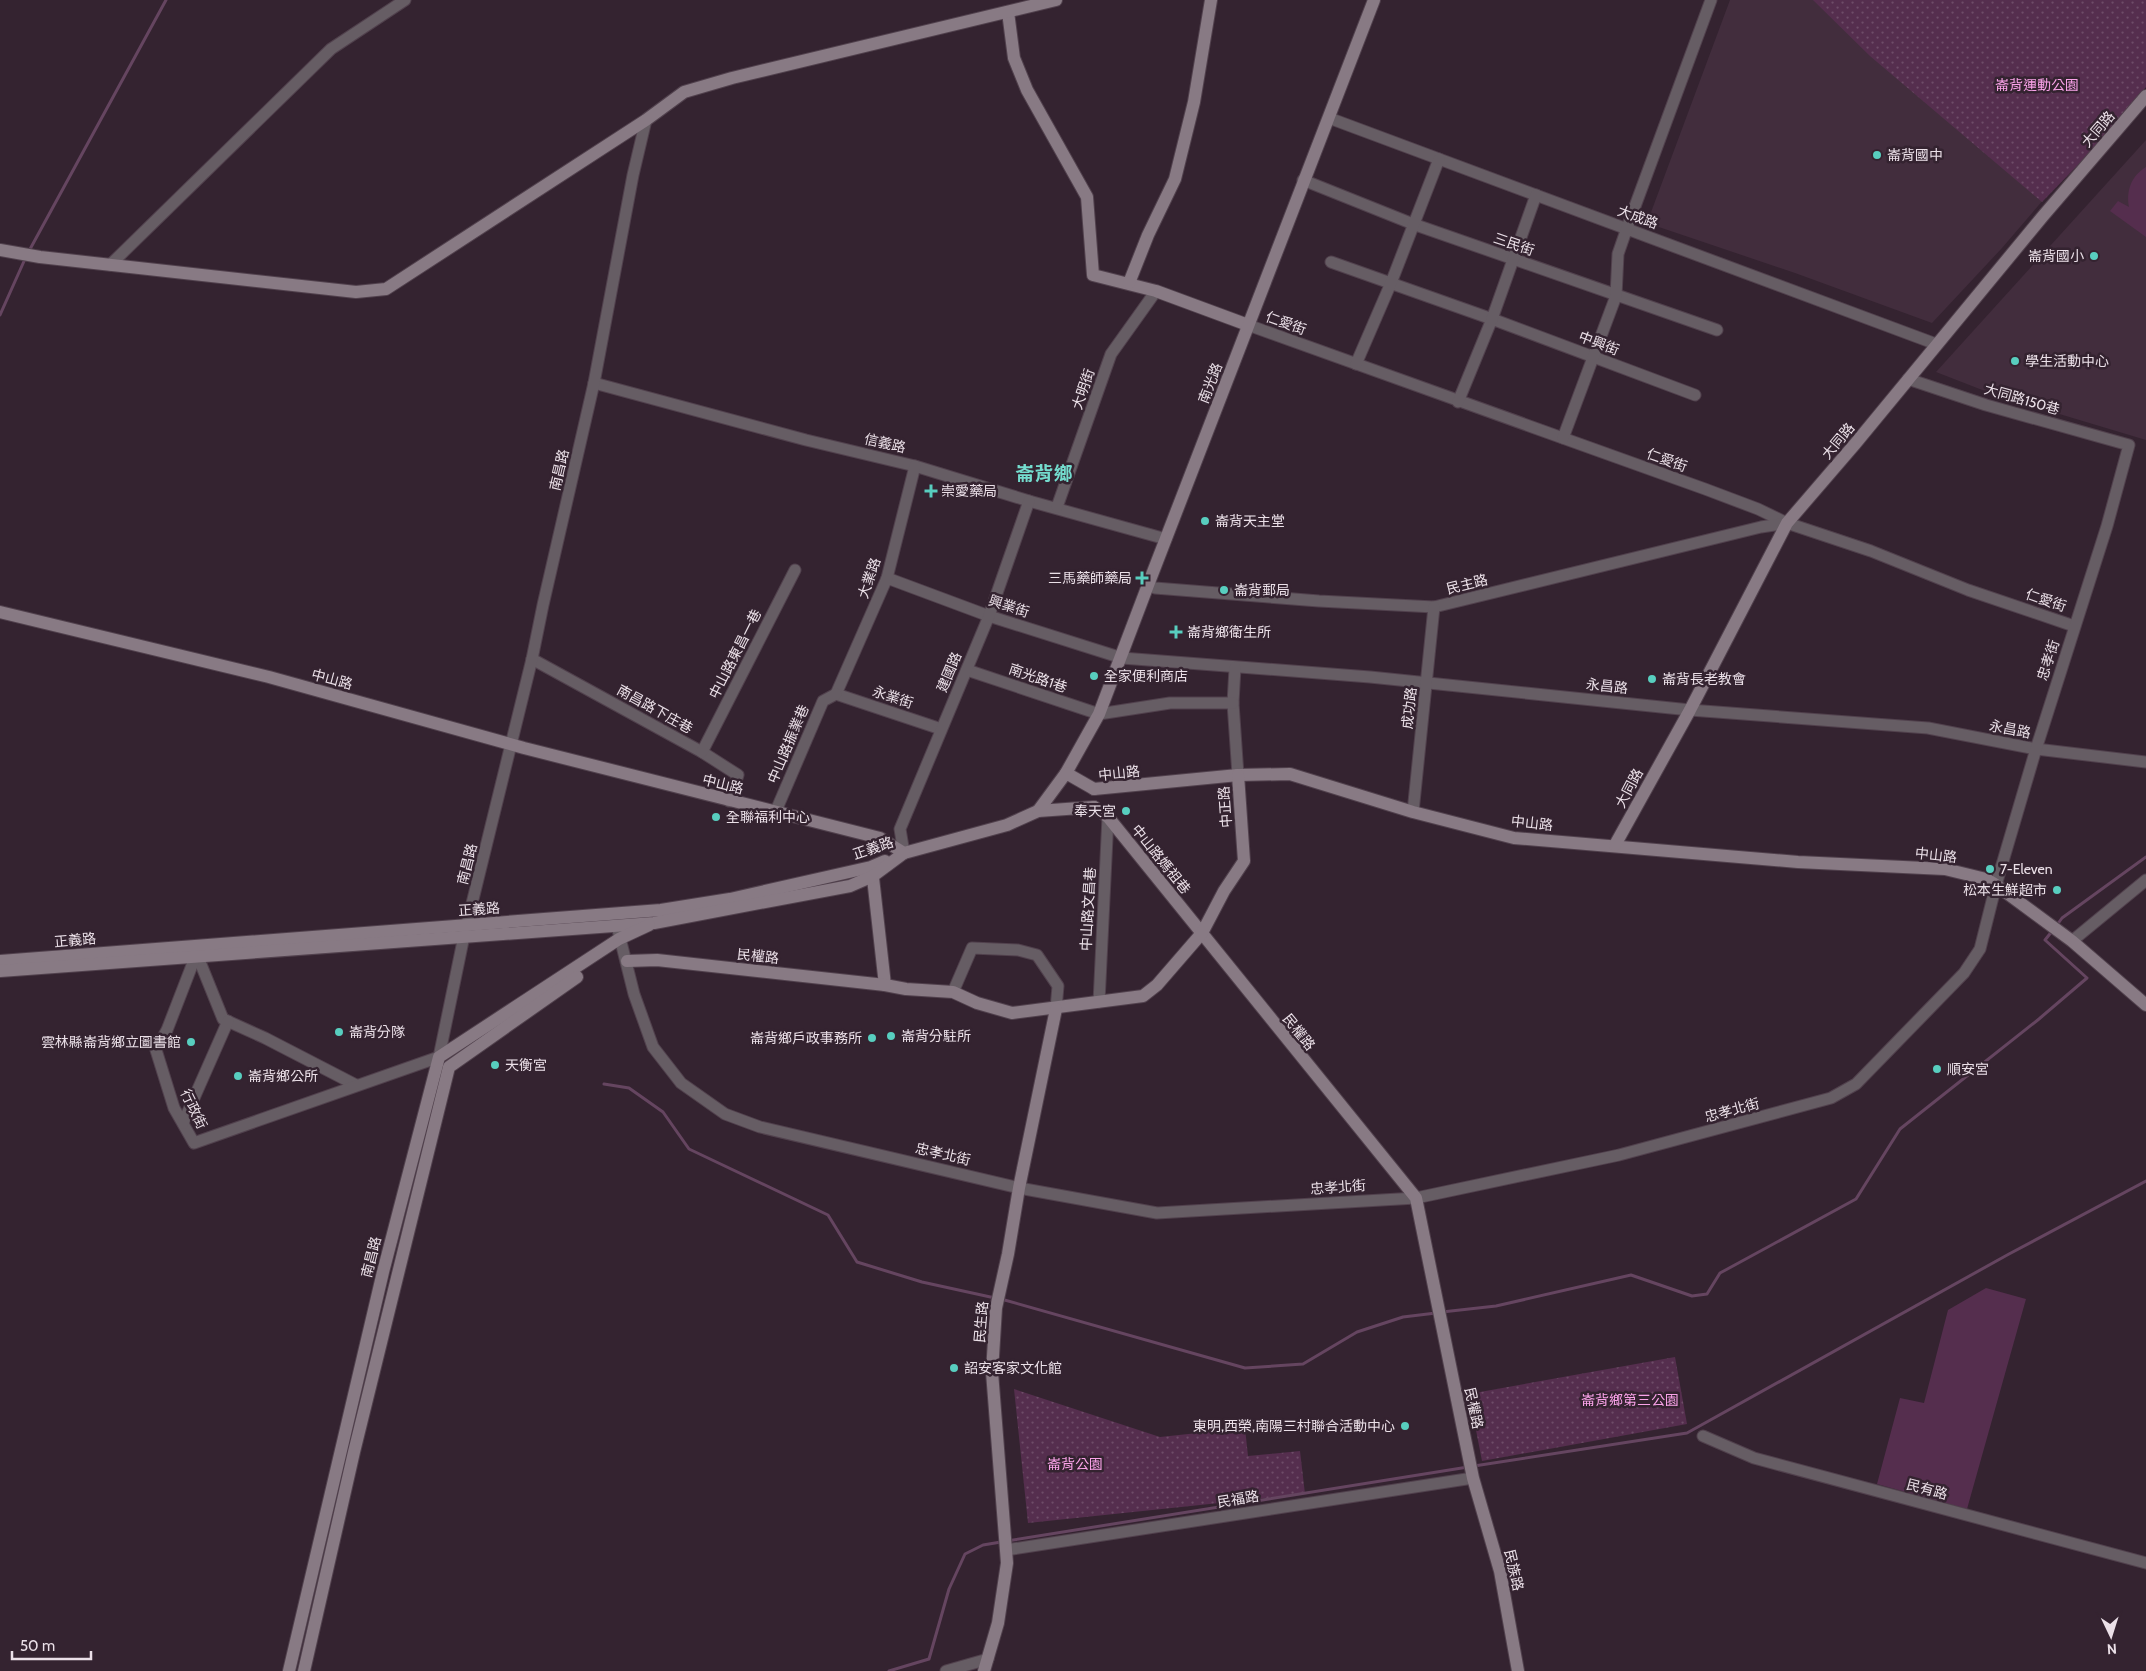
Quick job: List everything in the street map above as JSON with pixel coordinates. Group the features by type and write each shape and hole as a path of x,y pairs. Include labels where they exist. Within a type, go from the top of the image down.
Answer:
{"street":[{"path":"110,265 331,49 404,0"},
{"path":"0,250 32,256 356,292 386,289 646,120 684,92 710,84 1056,0"},
{"path":"1129,283 1148,235 1175,179 1194,102 1211,0"},
{"name":"南光路","path":"1038,811 1066,773 1099,714 1374,0"},
{"path":"1563,438 1616,296 1618,254 1711,0"},
{"path":"1008,12 1014,58 1027,90 1087,197 1092,275 1156,291 1248,325"},
{"name":"大同路","path":"1615,846 1690,710 1787,523 1855,444 2043,216 2146,96"},
{"name":"大成路","path":"1329,118 1936,344"},
{"name":"南昌路","path":"289,1671 381,1282 439,1057 465,931 532,659 542,605 594,383 646,120"},
{"path":"1356,364 1391,283 1439,159"},
{"name":"三民街","path":"1304,180 1413,224 1717,330"},
{"path":"1458,402 1492,319 1536,195"},
{"path":"1331,262 1492,319"},
{"name":"大明街","path":"1057,507 1112,354 1156,291"},
{"name":"中興街","path":"1492,319 1695,395"},
{"name":"仁愛街","path":"1248,325 1758,509 1787,523 1871,551 1968,590 2074,626"},
{"name":"大同路150巷","path":"1908,380 1986,405 2129,445"},
{"name":"信義路","path":"594,383 806,440 916,466 1029,501 1057,507 1166,539"},
{"name":"忠孝街","path":"1996,885 2074,626 2107,526 2129,445"},
{"name":"大業路","path":"836,694 887,578 916,466"},
{"name":"建國路","path":"904,853 900,829 989,616 1029,501"},
{"path":"1758,509 1761,527"},
{"name":"民主路","path":"1148,585 1155,588 1319,601 1434,607 1761,527 1787,523"},
{"name":"中山路東昌一巷","path":"702,752 795,570"},
{"name":"興業街","path":"887,578 989,616 1122,658"},
{"name":"成功路","path":"1412,812 1434,607"},
{"name":"中山路","path":"0,612 278,680 512,745 880,838 904,853"},
{"name":"永昌路","path":"1122,658 1427,683 1690,710 1928,728 2036,749 2146,762"},
{"name":"南昌路下庄巷","path":"532,659 702,752 738,775 729,801"},
{"name":"中正路","path":"1202,933 1224,890 1244,861 1234,704 1236,668"},
{"name":"南光路1巷","path":"967,670 1099,714"},
{"name":"永業街","path":"836,694 941,729"},
{"name":"中山路振業巷","path":"775,813 823,701 836,694"},
{"path":"1099,714 1170,704 1234,704"},
{"path":"1066,773 1094,789"},
{"name":"中山路","path":"1094,807 1094,789 1238,775 1290,774 1412,812 1514,838 1798,862 1945,869 1986,879 1996,885 2072,941 2146,1005"},
{"path":"904,853 1007,826 1038,811 1094,807"},
{"name":"中山路媽祖巷","path":"1094,807 1108,817 1202,933"},
{"name":"中山路文昌巷","path":"1099,1002 1108,817"},
{"name":"正義路","path":"617,919 654,923 850,886 904,853"},
{"path":"872,871 885,985"},
{"name":"正義路","path":"0,961 196,950 617,919 872,871"},
{"path":"2072,941 2146,880"},
{"name":"忠孝北街","path":"617,919 619,940 627,961 634,994 653,1047 681,1083 725,1114 760,1127 1019,1188 1157,1213 1416,1198 1619,1155 1831,1098 1856,1084 1964,973 1980,949 1996,885"},
{"path":"439,1057 619,940 654,923 661,910"},
{"name":"民權路","path":"627,961 657,960 885,985 906,989 953,992 977,1003 1012,1013 1056,1009 1143,996 1157,986 1202,933 1416,1198 1473,1478"},
{"path":"304,1671 363,1414 449,1067 609,954 619,940"},
{"path":"953,992 972,948 1018,950 1037,955 1058,986 1056,1009"},
{"path":"196,950 224,1019 356,1085"},
{"name":"正義路","path":"0,971 196,950"},
{"name":"行政街","path":"196,950 167,1030 156,1050 174,1108 184,1122 194,1143 439,1057"},
{"name":"民生路","path":"986,1665 998,1623 1007,1563 992,1372 996,1308 1056,1009"},
{"path":"184,1122 228,1021"},
{"name":"民有路","path":"1703,1436 1754,1458 2146,1563"},
{"name":"民福路","path":"1006,1550 1473,1478"},
{"name":"民族路","path":"1473,1478 1500,1571 1518,1671"},
{"path":"946,1671 986,1665"}],"shaded area":[{"name":"崙背國中","path":"1730,0 2124,0 2140,87 2002,248 1932,323 1795,273 1647,223"},
{"name":"崙背國小","path":"2146,140 2146,440 1990,393 1936,372"}],"green space":[{"name":"崙背運動公園","path":"1813,0 2146,0 2146,87 2105,137 2042,202 1870,56"},
{"path":"2146,167 2146,237 2110,211 2118,201 2129,207 2128,195 2133,179"},
{"path":"1986,1288 2026,1299 1967,1509 1877,1484 1900,1398 1924,1403 1948,1310"},
{"name":"崙背鄉第三公園","path":"1675,1357 1687,1424 1482,1461 1469,1394"},
{"name":"崙背公園","path":"1014,1389 1160,1437 1245,1428 1248,1456 1300,1451 1305,1494 1028,1523"}],"waterway":[{"path":"29,251 166,0"},
{"path":"0,315 25,259"},
{"path":"2057,925 2062,918 2146,857"},
{"path":"1442,1312 1496,1306 1631,1275 1692,1296 1707,1294 1720,1273 1856,1199 1900,1129 2039,1019 2087,978 2045,940 2053,930"},
{"path":"604,1084 629,1088 663,1112 689,1149 828,1215 857,1262 922,1282 995,1298"},
{"path":"1474,1466 1687,1433 2009,1254 2146,1181"},
{"path":"1001,1299 1245,1368 1303,1364 1357,1332 1403,1317 1436,1313"},
{"path":"1007,1541 1468,1467"},
{"path":"889,1671 929,1659 949,1589 965,1554 983,1545 1001,1542"}],"place":[{"name":"崙背國中","path":"1877,155"},
{"name":"崙背國小","path":"2094,256"},
{"name":"學生活動中心","path":"2015,361"},
{"name":"崇愛藥局","path":"931,491"},
{"name":"崙背天主堂","path":"1205,521"},
{"name":"三馬藥師藥局","path":"1142,578"},
{"name":"崙背郵局","path":"1224,590"},
{"name":"崙背鄉衛生所","path":"1176,632"},
{"name":"全家便利商店","path":"1094,676"},
{"name":"崙背長老教會","path":"1652,679"},
{"name":"奉天宮","path":"1126,811"},
{"name":"全聯福利中心","path":"716,817"},
{"name":"7-Eleven","path":"1990,869"},
{"name":"松本生鮮超市","path":"2057,890"},
{"name":"崙背分隊","path":"339,1032"},
{"name":"崙背分駐所","path":"891,1036"},
{"name":"崙背鄉戶政事務所","path":"872,1038"},
{"name":"雲林縣崙背鄉立圖書館","path":"191,1042"},
{"name":"天衡宮","path":"495,1065"},
{"name":"順安宮","path":"1937,1069"},
{"name":"崙背鄉公所","path":"238,1076"},
{"name":"詔安客家文化館","path":"954,1368"},
{"name":"東明,西榮,南陽三村聯合活動中心","path":"1405,1426"}],"district":[{"name":"崙背鄉","path":"1044,473"}]}
